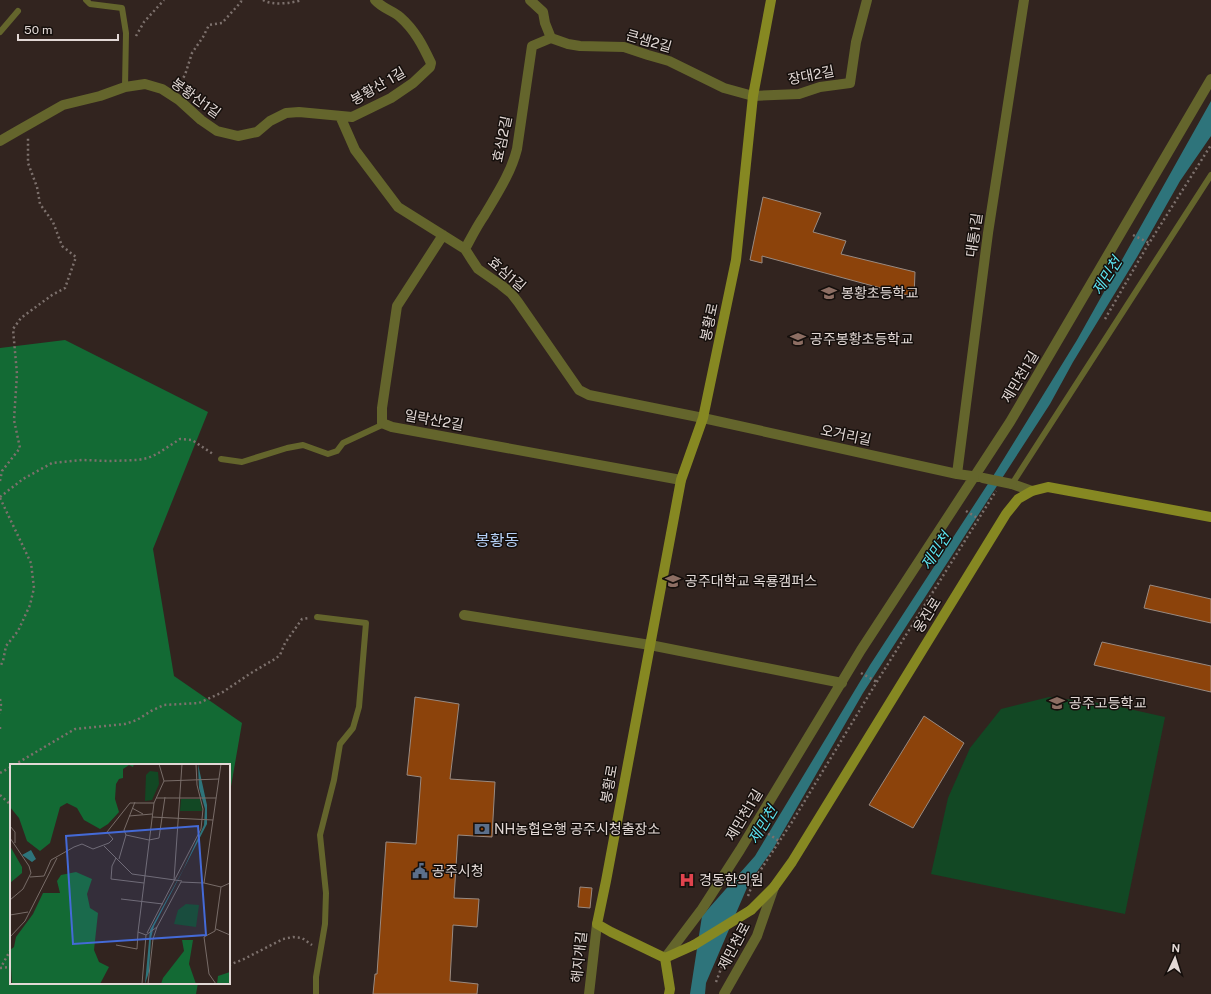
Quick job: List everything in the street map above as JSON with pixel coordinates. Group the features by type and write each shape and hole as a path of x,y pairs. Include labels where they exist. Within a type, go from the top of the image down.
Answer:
{"main road":[{"name":"봉황로","path":"597,924 681,480 703,418 736,260 754,96 771,0"},
{"name":"웅진로","path":"665,958 694,945 774,887 792,862 1006,514 1018,499 1032,491 1048,487 1211,517"},
{"path":"597,924 665,958 670,989 669,994"}],"street":[{"name":"봉황산 1길","path":"340,116 352,117 390,98 413,84 430,67 431,63 417,36 401,17 380,5 375,0"},
{"path":"530,0 543,12 545,23 551,38"},
{"name":"장대2길","path":"754,96 799,94 820,87 850,83 856,42 867,0"},
{"name":"대통1길","path":"957,474 988,233 1024,0"},
{"name":"큰샘2길","path":"551,38 568,44 580,46 624,47 669,61 724,88 754,96"},
{"name":"효심2길","path":"465,248 491,205 514,162 532,46 551,38"},
{"name":"제민천1길","path":"665,958 702,909 890,605 978,476 1211,80"},
{"name":"봉황산1길","path":"0,141 63,105 100,96 125,87 145,84 162,89 173,96 201,120 218,131 238,136 257,132 270,122 286,113 299,112 340,116"},
{"name":"효심1길","path":"340,116 355,150 398,207 465,248 478,269 511,293 578,390 589,395 703,418"},
{"name":"일락산2길","path":"443,235 397,306 382,408 382,423 392,427 681,480"},
{"name":"오거리길","path":"703,418 957,474 978,476 1012,484"},
{"path":"1012,484 1032,491"},
{"path":"464,615 650,645 842,682"},
{"name":"제민천로","path":"724,994 758,936 774,887"},
{"name":"해지개길","path":"589,994 597,924"}],"lane":[{"path":"86,0 90,4 122,8 126,33 125,87"},
{"path":"0,32 18,11"},
{"path":"1012,484 1211,175"},
{"path":"221,459 242,462 287,448 303,446 328,454 336,451 343,443 384,424"},
{"path":"316,994 316,977 325,924 326,893 320,835 334,780 340,744 353,728 359,707 366,623 317,617"}],"path":[{"path":"125,56 144,22 164,0"},
{"path":"173,96 185,75 192,53 209,25 222,23 242,0"},
{"path":"263,0 269,2 293,2 302,0"},
{"path":"0,481 2,471 20,448 14,420 17,374 13,329 22,318 52,295 65,288 76,258 62,246 53,222 40,204 37,187 28,163 28,124"},
{"path":"1104,321 1149,243 1211,145"},
{"path":"1131,233 1149,243"},
{"path":"0,667 6,646 18,631 30,605 34,588 31,563 0,497 23,479 52,463 82,460 109,461 143,459 157,454 180,439 192,440 221,459"},
{"path":"749,905 754,880 997,489"},
{"path":"965,510 979,519"},
{"path":"16,764 75,729 125,724 137,720 150,711 164,705 199,704 224,692 280,655 285,643 302,619 317,617"},
{"path":"861,673 877,682"},
{"path":"0,699 0,714"},
{"path":"0,727 0,732"},
{"path":"0,773 10,768"},
{"path":"0,795 10,804"},
{"path":"764,831 779,841"},
{"path":"715,987 736,929"},
{"path":"230,965 283,939 293,937 302,938 321,950"},
{"path":"0,968 10,950"},
{"path":"0,968 10,967"}],"green space":[{"path":"65,340 208,412 153,549 174,676 242,723 230,792 230,764 10,764 10,984 198,984 196,994 0,994 0,348"},
{"path":"1049,697 1107,704 1165,717 1125,914 931,874 948,798 970,748 1001,709"}],"water":[{"name":"제민천","path":"1211,101 1211,136 1180,181 1137,257 1073,362 1050,404 863,693 773,849 749,883 706,983 705,994 690,994 702,916 755,856 870,665 995,473 1077,340"}],"building":[{"path":"763,197 821,213 813,232 846,241 841,254 915,272 914,297 762,256 762,263 750,260"},
{"path":"1150,585 1211,599 1211,623 1144,608"},
{"path":"1102,642 1211,666 1211,692 1094,665"},
{"name":"공주시청","path":"415,697 459,704 450,779 495,782 492,837 458,835 454,898 479,899 477,927 453,925 450,981 478,984 477,994 373,994 375,974 377,974 386,842 416,844 421,777 407,775"},
{"path":"924,716 964,743 913,828 869,805"},
{"path":"580,887 592,888 590,908 578,907"}],"place":[{"name":"봉황초등학교","path":"829,293"},
{"name":"공주봉황초등학교","path":"798,339"},
{"name":"공주대학교 옥룡캠퍼스","path":"673,581"},
{"name":"공주고등학교","path":"1057,703"},
{"name":"NH농협은행 공주시청출장소","path":"482,829"},
{"name":"공주시청","path":"420,871"},
{"name":"경동한의원","path":"687,880"}],"district":[{"name":"봉황동","path":"497,540"}]}
